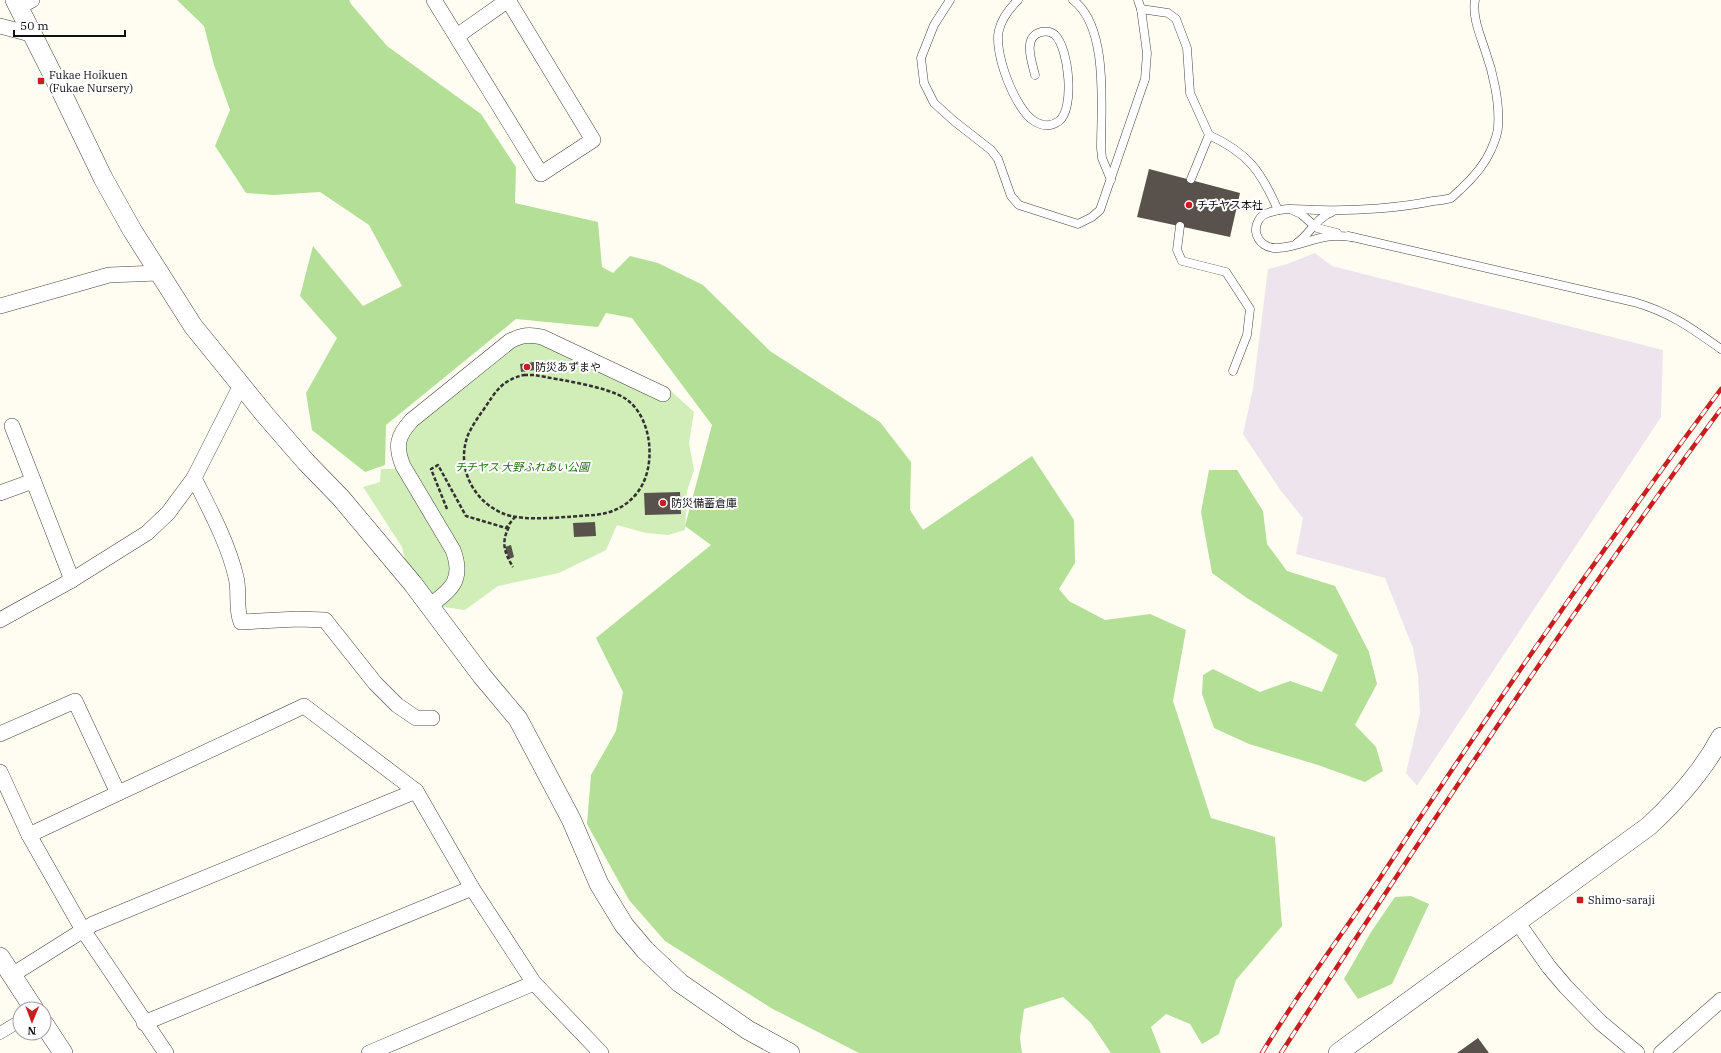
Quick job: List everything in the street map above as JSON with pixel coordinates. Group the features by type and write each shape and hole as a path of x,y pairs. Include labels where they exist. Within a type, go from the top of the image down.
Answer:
{"street":[{"path":"434,0 541,174 593,140 508,0 457,36"},
{"path":"22,2 34,35 103,178 132,230 192,326 306,462 341,498 429,606 482,676 518,718 571,819 599,884 624,925 645,950 680,983 770,1048 790,1053"},
{"path":"0,26 34,35"},
{"path":"0,306 109,275 158,273"},
{"path":"429,606 444,596 453,587 458,575 458,562 453,550 403,466 398,454 398,441 403,430 412,420 510,341 526,335 542,337 663,394"},
{"path":"0,620 72,580 147,533 168,513 194,478 241,385"},
{"path":"12,426 72,580"},
{"path":"194,478 213,518 236,578 238,613 241,622 298,619 325,620 375,683 397,705 416,718 432,718"},
{"path":"0,493 33,481"},
{"path":"0,734 75,701 118,794"},
{"path":"29,835 304,706 416,791 472,888 534,983 600,1053"},
{"path":"1338,1053 1649,826 1687,787 1703,766 1721,737"},
{"path":"0,772 29,835 83,930 144,1023 166,1053"},
{"path":"12,975 83,930 100,921 416,791"},
{"path":"144,1023 472,888"},
{"path":"1518,922 1549,968 1566,987 1600,1022 1637,1053"},
{"path":"0,958 29,1001"},
{"path":"369,1053 534,983"},
{"path":"1661,1053 1721,1000"},
{"path":"0,1033 12,1026"},
{"path":"52,1036 63,1053"}],"lane":[{"path":"950,0 934,25 921,58 924,83 934,103 991,150 998,159 1011,196 1019,205 1078,224 1092,217 1100,210 1145,79 1147,53 1141,9 1138,0"},
{"path":"1018,0 1004,18 999,31 998,43 1001,61 1007,80 1030,119 1040,125 1052,125 1060,120 1066,113 1068,89 1067,69 1063,51 1055,35 1049,31 1039,32 1032,38 1029,44 1035,75"},
{"path":"1073,0 1079,4 1088,16 1096,34 1101,73 1102,158 1111,180"},
{"path":"1352,237 1325,237 1300,245 1281,248 1267,247 1258,237 1256,231 1260,218 1266,213 1281,210 1342,210 1415,205 1451,198 1470,181 1481,168 1491,150 1498,128 1498,101 1487,54 1478,29 1474,5 1475,0"},
{"path":"1141,9 1168,13 1176,19 1187,48 1190,93 1209,135 1228,144 1245,157 1269,190 1281,210 1301,214 1320,230 1641,304 1675,317 1721,349"},
{"path":"1191,179 1209,135"},
{"path":"1281,248 1296,244 1307,235 1321,217 1342,210"},
{"path":"1180,226 1177,250 1182,261 1226,272 1250,309 1246,335 1233,371"}],"path":[{"path":"524,375 535,375 616,393 636,408 647,430 649,458 644,482 629,502 619,509 595,515 515,517 493,509 483,501 475,492 465,470 464,458 467,441 474,424 495,392 503,384 512,378 524,375"},
{"path":"448,510 431,469 438,465 466,516 502,528 509,526"},
{"path":"513,567 504,549 504,539 509,526 515,517"}],"shaded area":[{"path":"1315,253 1332,266 1663,350 1661,417 1417,786 1406,773 1420,713 1418,676 1413,648 1385,578 1296,554 1303,518 1281,491 1243,434 1253,389 1268,269 1287,264"}],"green space":[{"path":"177,0 349,0 387,46 481,114 516,167 515,203 598,222 602,267 613,273 630,256 658,263 703,285 770,351 880,422 911,462 910,510 923,530 1032,456 1074,520 1075,563 1059,589 1069,601 1105,620 1150,614 1186,630 1173,701 1211,818 1275,837 1282,926 1236,980 1219,1034 1202,1044 1190,1024 1166,1014 1151,1027 1161,1053 1111,1053 1090,1022 1063,997 1024,1009 1020,1038 1022,1053 859,1053 771,1008 665,941 629,900 587,824 591,775 616,731 623,692 596,638 711,545 685,526 712,425 632,318 606,313 598,327 516,319 386,425 385,465 365,472 312,430 306,393 337,338 300,296 313,246 363,306 402,286 369,225 320,192 273,195 246,193 215,146 230,110 214,65 204,26"},
{"name":"チチヤス 大野ふれあい公園","path":"532,328 544,331 666,388 694,412 689,443 694,470 687,491 685,530 668,535 646,533 617,525 606,550 559,573 498,586 465,610 443,607 405,560 402,547 363,487 380,482 381,469 396,469 392,453 392,440 397,428 407,415 507,335 518,329"},
{"path":"1209,470 1237,470 1263,511 1267,544 1287,571 1335,586 1369,652 1377,684 1355,725 1376,747 1383,771 1365,782 1318,765 1249,744 1214,728 1202,694 1203,675 1213,669 1260,692 1290,681 1322,692 1338,655 1247,598 1212,573 1201,512"},
{"path":"1411,896 1429,904 1392,984 1358,999 1344,979 1371,932 1395,897"}],"building":[{"name":"チチヤス本社","path":"1149,169 1240,193 1230,237 1137,217"},
{"name":"防災あずまや","path":"534,362 535,370 521,372 520,364"},
{"name":"防災備蓄倉庫","path":"680,492 681,514 645,515 644,493"},
{"path":"595,522 596,536 574,537 573,523"},
{"path":"511,545 514,557 509,559 505,547"},
{"path":"1478,1038 1489,1053 1457,1053"}],"railway":[{"path":"1262,1053 1305,987 1547,631 1721,389"},
{"path":"1281,1053 1500,722 1629,536 1721,409"}],"place":[{"name":"Fukae Hoikuen (Fukae Nursery)","path":"41,81"},
{"name":"チチヤス本社","path":"1189,205"},
{"name":"防災あずまや","path":"527,367"},
{"name":"防災備蓄倉庫","path":"663,503"},
{"name":"Shimo-saraji","path":"1580,900"}]}
